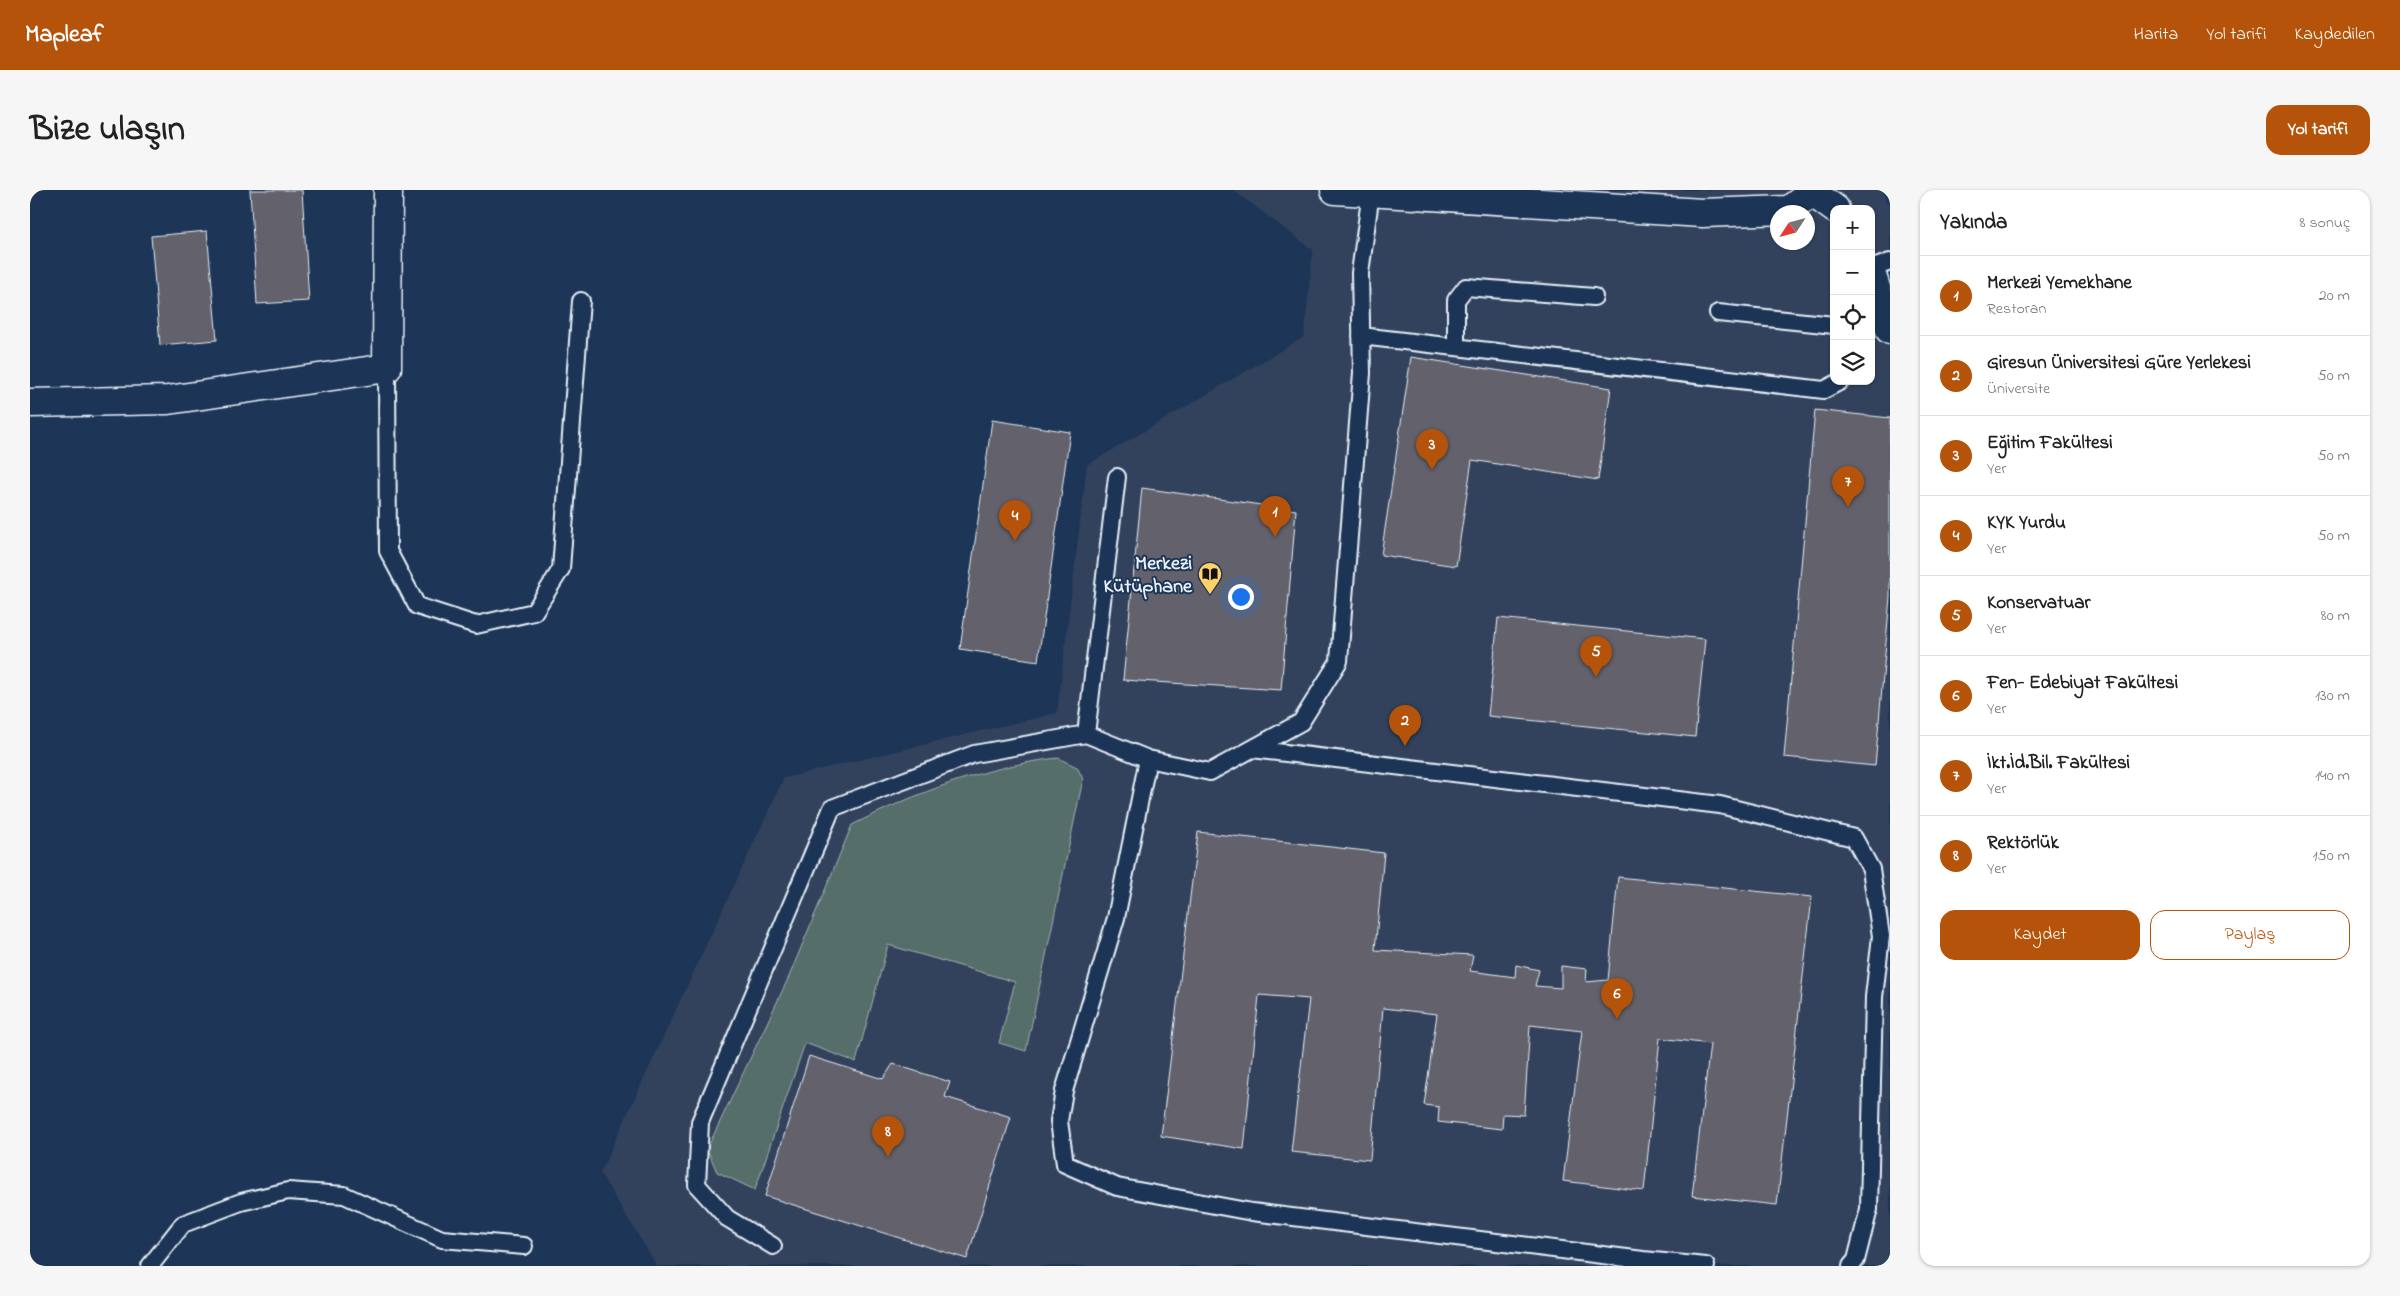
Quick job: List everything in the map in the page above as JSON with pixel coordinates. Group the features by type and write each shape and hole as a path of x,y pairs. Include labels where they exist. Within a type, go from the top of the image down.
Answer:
{"street":[{"path":"30,403 168,400 386,368 388,190"},
{"path":"1335,190 1702,213 1789,210 1814,191 1830,205"},
{"path":"1875,285 1890,330"}],"lane":[{"path":"773,1246 726,1218 697,1184 700,1122 832,808 974,754 1086,734 1148,759 1210,772 1301,722 1339,661 1362,372 1360,273 1371,191"},
{"path":"1875,268 1890,262"},
{"path":"1456,346 1456,300 1466,287 1594,297"},
{"path":"386,368 388,551 417,606 476,625 534,612 561,569 581,301"},
{"path":"1718,313 1830,325"},
{"path":"1361,336 1824,390 1833,385"},
{"path":"1086,734 1117,477"},
{"path":"1252,749 1720,805 1854,838 1871,869 1881,936 1874,997 1869,1209 1856,1260 1851,1266"},
{"path":"1148,759 1116,918 1064,1091 1059,1121 1065,1164 1117,1187 1252,1212 1706,1266"},
{"path":"150,1266 183,1224 241,1202 288,1191 344,1195 442,1239 524,1246"}],"shaded area":[{"path":"1233,190 1882,190 1886,202 1890,203 1890,1266 657,1266 600,1173 784,778 1057,713 1087,465 1304,337 1313,250"}],"green space":[{"path":"1058,758 1077,767 1083,779 1026,1051 999,1043 1015,982 888,945 856,1062 805,1043 755,1190 717,1172 707,1149 788,979 852,825 901,802 952,782 1004,767"}],"building":[{"path":"250,190 302,190 309,301 257,304"},
{"path":"207,231 217,340 160,345 151,236"},
{"path":"1411,357 1611,388 1598,480 1472,460 1456,566 1381,555"},
{"path":"1815,410 1890,418 1890,597 1875,766 1784,757"},
{"path":"992,420 1070,432 1038,661 960,649"},
{"name":"Merkezi Kütüphane","path":"1142,488 1296,510 1281,690 1123,680"},
{"path":"1498,618 1705,639 1695,737 1488,716"},
{"path":"1198,832 1384,853 1375,950 1473,955 1470,971 1515,977 1516,965 1539,970 1535,986 1561,988 1561,966 1587,969 1586,982 1608,980 1618,877 1812,897 1777,1205 1692,1196 1710,1044 1660,1038 1644,1191 1563,1181 1582,1031 1530,1025 1524,1115 1503,1114 1502,1129 1438,1122 1439,1107 1424,1105 1437,1014 1383,1008 1370,1160 1291,1152 1309,999 1259,995 1244,1149 1161,1136"},
{"path":"809,1056 883,1079 893,1064 950,1082 945,1097 1011,1117 967,1259 765,1196"}],"place":[{"name":"Eğitim Fakültesi","path":"1432,470"},
{"name":"İkt.İd.Bil. Fakültesi","path":"1848,507"},
{"name":"Merkezi Yemekhane","path":"1275,537"},
{"name":"KYK Yurdu","path":"1015,541"},
{"name":"Merkezi Kütüphane","path":"1210,595"},
{"name":"Konservatuar","path":"1596,677"},
{"name":"Giresun Üniversitesi Güre Yerlekesi","path":"1405,746"},
{"name":"Fen- Edebiyat Fakültesi","path":"1617,1019"},
{"name":"Rektörlük","path":"888,1157"}]}
